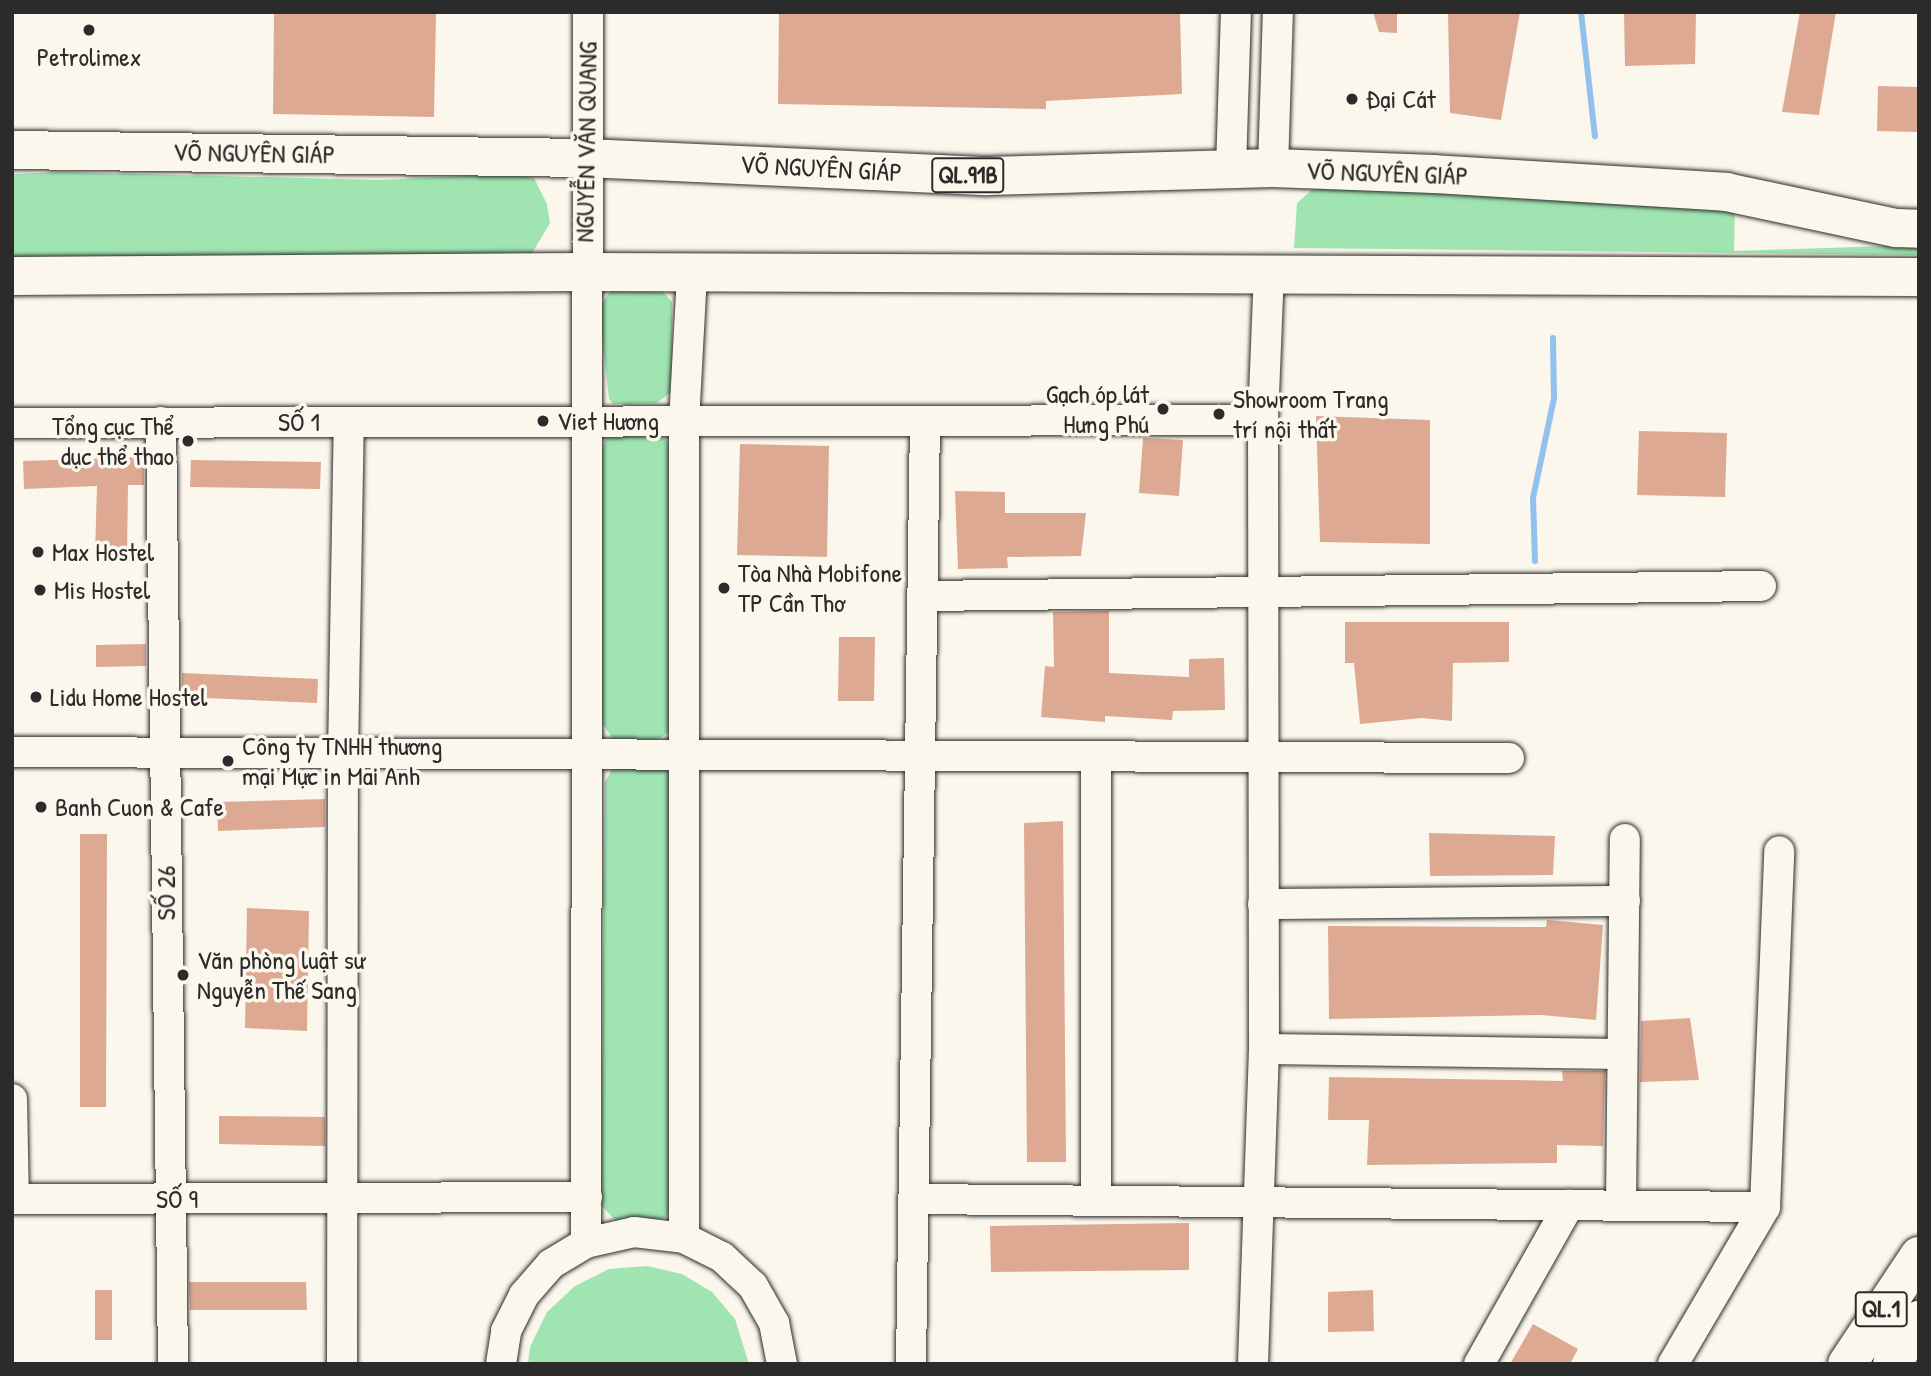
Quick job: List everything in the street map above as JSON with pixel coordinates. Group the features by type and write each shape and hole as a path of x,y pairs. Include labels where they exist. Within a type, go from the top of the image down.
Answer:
{"highway":[{"name":"VÕ NGUYÊN GIÁP","path":"12,150 586,158 988,176 1273,168 1726,192 1919,229"},
{"path":"12,276 585,272 1269,272 1919,277"},
{"path":"1878,1313 1919,1236"},
{"name":"QL.1","path":"1847,1364 1878,1313 1919,1256"},
{"name":"QL.1","path":"1892,1364 1919,1320"}],"street":[{"name":"NGUYỄN VĂN QUANG","path":"586,1243 585,272 588,12"},
{"path":"1231,169 1236,12"},
{"path":"1273,168 1278,12"},
{"path":"1253,1364 1262,1202 1263,420 1269,272"},
{"path":"684,1238 684,422 692,274"},
{"name":"SỐ 1","path":"12,424 586,420 925,424 1263,420"},
{"name":"SỐ 26","path":"161,422 168,1199 173,1364"},
{"path":"342,1364 343,755 349,422"},
{"path":"911,1364 925,424"},
{"path":"922,596 1761,586"},
{"path":"12,752 1509,758"},
{"path":"1096,757 1096,1201"},
{"path":"1621,1205 1625,839"},
{"path":"1673,1364 1765,1207 1779,851"},
{"path":"1263,904 1625,901"},
{"path":"1264,1049 1622,1054"},
{"path":"12,1099 13,1199"},
{"name":"SỐ 9","path":"13,1199 587,1197"},
{"path":"913,1199 1765,1207"},
{"path":"1479,1364 1569,1205"},
{"path":"501,1364 506,1331 524,1295 551,1264 586,1243 634,1232 684,1238 722,1256 753,1286 774,1322 782,1364"}],"green space":[{"path":"62,172 379,180 510,174 534,178 547,204 550,223 531,255 12,265 12,174"},
{"path":"1314,188 1728,204 1735,208 1734,251 1919,245 1919,255 1294,248 1297,203"},
{"path":"611,290 662,291 672,302 672,391 657,403 613,404 609,399 599,308"},
{"path":"661,433 672,448 673,729 657,740 613,739 602,723 602,447 608,436"},
{"path":"614,766 662,768 670,775 673,1203 667,1216 656,1222 616,1221 601,1205 605,782"},
{"path":"647,1266 682,1274 712,1292 735,1319 749,1364 528,1364 530,1347 547,1312 575,1286 609,1269"}],"building":[{"path":"274,12 436,12 434,117 273,114"},
{"path":"779,12 1180,12 1182,94 1046,101 1046,109 778,104"},
{"path":"1373,12 1397,12 1397,33 1379,32"},
{"path":"1448,12 1520,12 1501,120 1450,113"},
{"path":"1624,12 1696,12 1695,64 1625,66"},
{"path":"1800,12 1836,12 1819,115 1782,112"},
{"path":"1878,86 1919,87 1919,132 1877,131"},
{"path":"1316,416 1430,420 1430,544 1320,542"},
{"path":"1639,431 1727,433 1725,497 1637,495"},
{"path":"1143,438 1183,440 1179,496 1139,493"},
{"path":"740,444 829,446 827,557 737,555"},
{"path":"144,457 144,485 128,485 127,555 95,554 97,486 24,489 23,461"},
{"path":"191,460 321,462 320,489 190,487"},
{"path":"955,491 1005,492 1005,513 1086,513 1081,556 1007,557 1008,568 958,569"},
{"path":"1109,611 1109,673 1189,677 1189,659 1224,658 1225,710 1173,711 1172,720 1105,716 1105,722 1041,717 1045,666 1054,667 1053,612"},
{"path":"1345,622 1509,622 1509,662 1453,663 1452,721 1422,718 1360,724 1354,663 1345,663"},
{"path":"839,637 875,637 874,701 838,701"},
{"path":"146,644 146,666 96,667 96,645"},
{"path":"182,673 318,679 317,703 182,697"},
{"path":"325,799 325,827 218,831 217,802"},
{"path":"1063,821 1066,1162 1027,1162 1024,823"},
{"path":"1429,833 1555,836 1553,875 1430,876"},
{"path":"80,834 107,834 106,1107 80,1107"},
{"path":"247,908 309,911 307,1031 245,1028"},
{"path":"1547,920 1603,925 1596,1020 1541,1015 1329,1019 1328,926 1546,927"},
{"path":"1690,1018 1699,1080 1640,1082 1641,1021"},
{"path":"1562,1071 1605,1071 1603,1146 1557,1145 1557,1163 1367,1165 1369,1120 1328,1120 1329,1077 1563,1081"},
{"path":"219,1116 325,1117 325,1146 219,1144"},
{"path":"1189,1223 1189,1270 991,1272 990,1226"},
{"path":"189,1282 306,1282 307,1310 190,1310"},
{"path":"95,1290 112,1290 112,1340 95,1340"},
{"path":"1373,1290 1374,1331 1328,1332 1328,1292"},
{"path":"1533,1324 1578,1349 1570,1364 1510,1364"}],"waterway":[{"path":"1581,12 1595,136"},
{"path":"1535,561 1533,498 1554,398 1553,338"}],"place":[{"name":"Petrolimex","path":"89,30"},
{"name":"Đại Cát","path":"1352,99"},
{"name":"Gạch óp lát Hưng Phú","path":"1163,409"},
{"name":"Showroom Trang trí nội thất","path":"1219,414"},
{"name":"Viet Hương","path":"543,421"},
{"name":"Tổng cục Thể dục thể thao","path":"188,441"},
{"name":"Max Hostel","path":"38,552"},
{"name":"Tòa Nhà Mobifone TP Cần Thơ","path":"724,588"},
{"name":"Mis Hostel","path":"40,590"},
{"name":"Lidu Home Hostel","path":"36,697"},
{"name":"Công ty TNHH thương mại Mực in Mai Anh","path":"228,761"},
{"name":"Banh Cuon & Cafe","path":"41,807"},
{"name":"Văn phòng luật sư Nguyễn Thế Sang","path":"183,975"}]}
